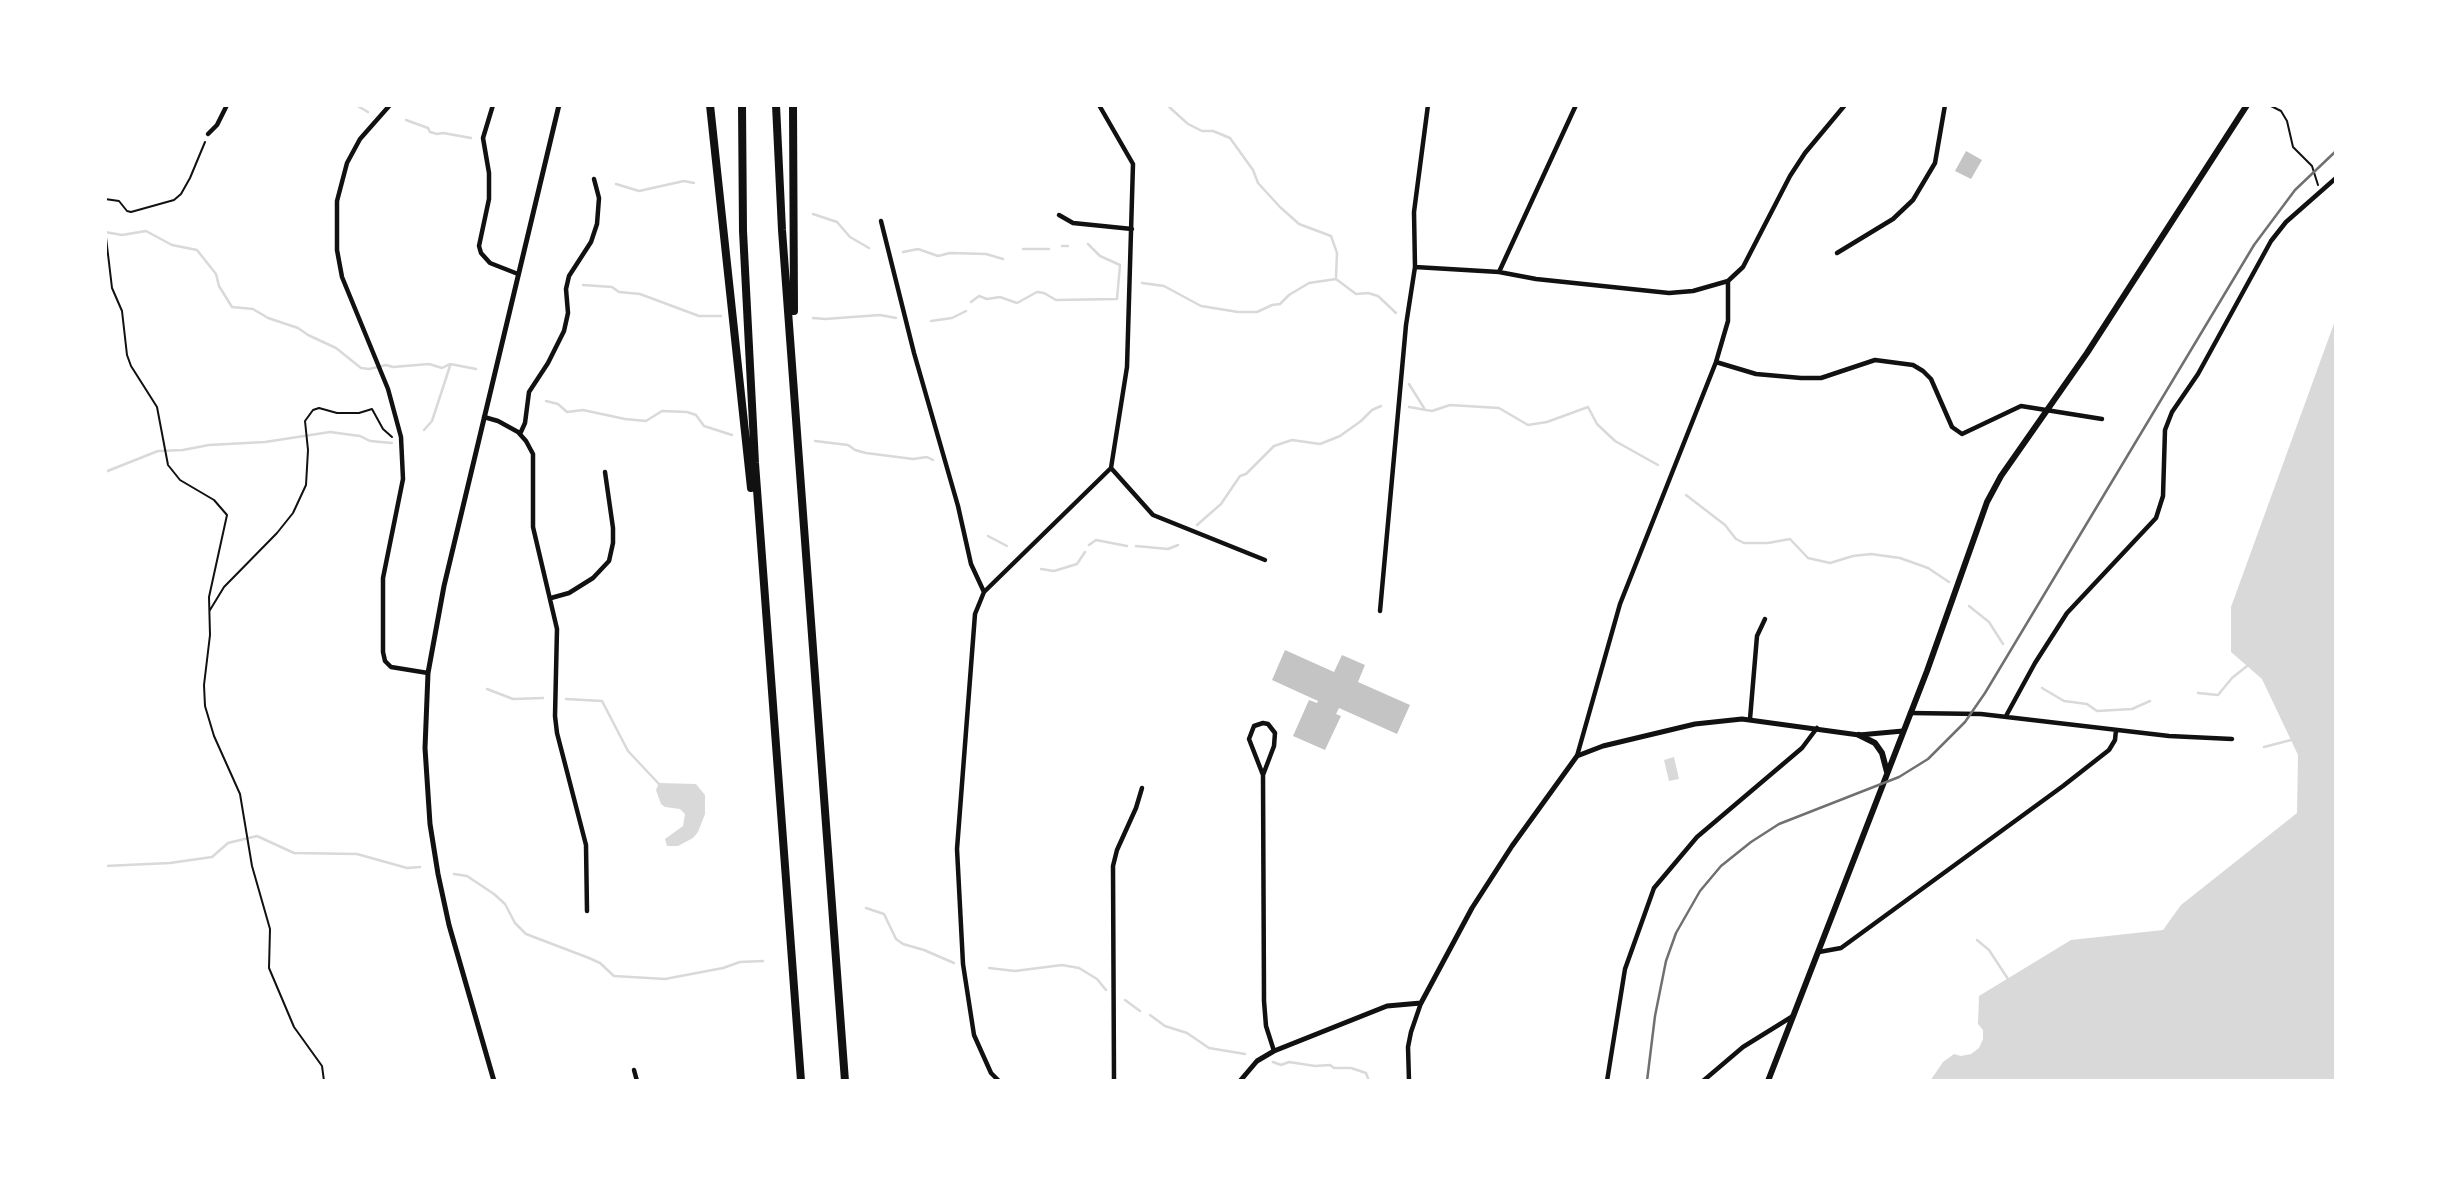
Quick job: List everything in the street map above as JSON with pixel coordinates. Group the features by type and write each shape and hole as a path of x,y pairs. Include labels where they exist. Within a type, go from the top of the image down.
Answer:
{"highway":[{"path":"710,105 742,417 762,566"},
{"path":"742,105 746,291 762,566 801,1081"},
{"path":"776,105 845,1081"},
{"path":"793,105 793,373"}],"main road":[{"path":"1768,1081 1910,713 1987,502 2001,476 2049,409 2247,105"},
{"path":"1859,735 1879,748 1887,772"}],"street":[{"path":"208,134 217,125 228,105"},
{"path":"390,105 360,139 347,163 337,201 337,250 342,277 388,389 401,437 403,479 383,578 383,652 385,661 391,667 428,673"},
{"path":"493,105 484,138 489,173 489,199 479,246 481,253 490,263 518,274"},
{"path":"494,1081 449,925 438,874 430,824 425,748 428,673 444,586 559,105"},
{"path":"999,1081 991,1073 980,1052 972,1025 963,964 957,849 974,623 978,603 984,592 1111,468 1127,367 1133,163 1099,105"},
{"path":"1380,611 1406,325 1415,267 1414,212 1428,105"},
{"path":"1499,272 1576,105"},
{"path":"1415,267 1499,272 1536,279 1669,293 1693,291 1728,281 1742,267 1805,153 1845,105"},
{"path":"1837,253 1893,219 1913,200 1935,163 1945,105"},
{"path":"520,434 525,422 529,392 564,331 568,313 566,289 569,276 591,242 597,224 599,198 594,178"},
{"path":"2006,716 2067,613 2155,518 2163,496 2165,430 2172,412 2198,374 2272,241 2286,222 2336,178"},
{"path":"1059,215 1073,223 1133,229"},
{"path":"881,220 914,353 958,506 971,564 984,592"},
{"path":"1409,1081 1408,1047 1421,1003 1472,908 1519,836 1577,756 1620,604 1716,362 1728,321 1728,281"},
{"path":"1716,362 1756,374 1801,378 1821,378 1875,360 1913,365 1923,370 1931,379 1952,427 1962,435 2021,405 2102,419"},
{"path":"484,417 498,421 520,434 533,454 533,527 551,598 558,642 555,716 559,748 586,845 587,911"},
{"path":"1111,468 1153,515 1265,560"},
{"path":"551,598 569,593 593,578 609,561 613,528 605,472"},
{"path":"1750,719 1757,636 1765,619"},
{"path":"1910,713 2006,716 2116,730 2232,739"},
{"path":"1577,756 1604,746 1695,724 1750,719 1859,735 1903,731"},
{"path":"1262,775 1275,739 1272,728 1264,723 1254,726 1249,740 1262,775 1264,1002 1266,1026 1274,1051"},
{"path":"1607,1081 1625,969 1654,888 1697,837 1802,748 1817,728"},
{"path":"1819,953 1841,948 2042,802 2109,750 2115,740 2116,730"},
{"path":"1114,1081 1113,866 1142,788"},
{"path":"1240,1081 1257,1062 1274,1051 1387,1006 1421,1003"},
{"path":"1703,1081 1743,1047 1794,1015"},
{"path":"634,1070 637,1081"}],"path":[{"path":"2269,105 2281,111 2287,121 2293,147 2312,166 2318,186"},
{"path":"105,121 105,162"},
{"path":"105,199 119,201 131,212 174,200 191,178 208,134"},
{"path":"105,229 112,288 122,310 127,355 157,407 169,468 180,480 214,500 227,515 209,597 210,635 204,685 205,706 214,736 240,794 247,843 270,929 270,968 294,1027 322,1066 324,1081"},
{"path":"209,611 224,587 293,513 306,485 308,450 305,421 313,410 319,408 337,413 359,413 372,409 388,436 396,438"}],"shaded area":[{"path":"2336,318 2336,1081 1930,1081 1943,1062 1954,1054 1971,1054 1979,1048 1983,1030 1978,1024 1979,996 2071,940 2163,930 2181,905 2297,813 2298,755 2262,679 2231,652 2231,607"},
{"path":"1674,757 1679,779 1669,781 1664,760"},
{"path":"659,783 696,784 705,795 705,814 698,832 678,846 667,846 665,839 683,826 685,814 680,809 661,804 656,790"}],"building":[{"path":"1966,151 1982,160 1971,179 1955,171"},
{"path":"1285,650 1334,672 1342,655 1365,665 1358,682 1410,705 1397,734 1339,708 1336,714 1341,716 1325,750 1293,736 1309,700 1318,701 1272,680"}],"waterway":[{"path":"356,105 368,112"},
{"path":"1167,105 1188,124 1202,131 1213,131 1230,138 1253,170 1258,183 1280,207 1299,224 1331,236 1337,253 1336,277"},
{"path":"406,120 437,134 471,138"},
{"path":"616,184 639,191 684,181 694,183"},
{"path":"813,214 837,222 850,237 869,248"},
{"path":"105,232 122,235 146,231 172,245 197,250 216,274 219,286 232,307 253,309 268,318 298,328 336,348 361,368 429,364 442,368 450,364 476,369"},
{"path":"971,302 979,296 987,299 1000,297 1017,303 1037,292 1056,300 1117,299 1120,265 1100,256 1088,244"},
{"path":"1062,246 1068,246"},
{"path":"903,252 918,249 938,256 950,253 986,254 1003,259"},
{"path":"1023,249 1049,249"},
{"path":"1142,283 1164,286 1201,306 1257,312 1280,304 1309,283 1336,279 1356,294 1378,296 1396,313"},
{"path":"583,285 612,287 619,292 640,294 699,316 721,316"},
{"path":"931,321 952,318 966,311"},
{"path":"813,318 880,315 896,318"},
{"path":"424,430 432,421 450,366"},
{"path":"1409,384 1424,408"},
{"path":"546,401 558,404 567,412 583,410 646,421 662,411 687,412 696,415 704,426 732,435"},
{"path":"1409,407 1432,411 1450,405 1499,408 1528,425 1547,422 1588,407 1597,424 1615,441 1658,465"},
{"path":"1197,525 1221,504 1240,476 1246,474 1274,446 1292,440 1320,444 1340,436 1381,406"},
{"path":"105,472 158,451 265,442 330,432 392,443"},
{"path":"815,441 848,445 866,453 913,459 927,457 933,460"},
{"path":"1686,495 1744,543 1790,539 1808,558 1830,563 1871,554 1900,558 1928,568 1949,582"},
{"path":"988,536 1007,546"},
{"path":"1089,545 1096,540 1127,546"},
{"path":"1136,546 1168,549 1178,545"},
{"path":"1041,569 1054,571 1077,564 1085,552"},
{"path":"1969,606 1989,622 2003,644"},
{"path":"2198,693 2218,695 2232,678 2247,666"},
{"path":"2042,688 2064,701 2087,704 2097,711 2132,709 2150,701"},
{"path":"487,689 513,699 543,698"},
{"path":"566,699 602,701 628,751 659,784"},
{"path":"2264,747 2291,740"},
{"path":"105,866 170,863 212,857 228,843 257,836 294,853 357,854 407,868 420,867"},
{"path":"454,874 467,876 494,894 505,904 515,923 526,934 600,963 614,976 665,979 740,962 763,961"},
{"path":"866,908 884,914 896,939 903,944 954,963"},
{"path":"1977,940 1989,950 2008,979"},
{"path":"989,968 1015,971 1062,965 1079,968 1097,979 1106,990"},
{"path":"1125,1000 1140,1011"},
{"path":"1150,1015 1165,1026 1187,1033 1209,1048 1245,1054"},
{"path":"1273,1062 1281,1065 1289,1062 1351,1068 1366,1073 1369,1081"}],"railway":[{"path":"1647,1081 1655,1016 1666,961 1676,933 1700,891 1721,866 1779,824 1899,777 1928,759 1965,722 2254,245 2295,190 2336,151"}]}
